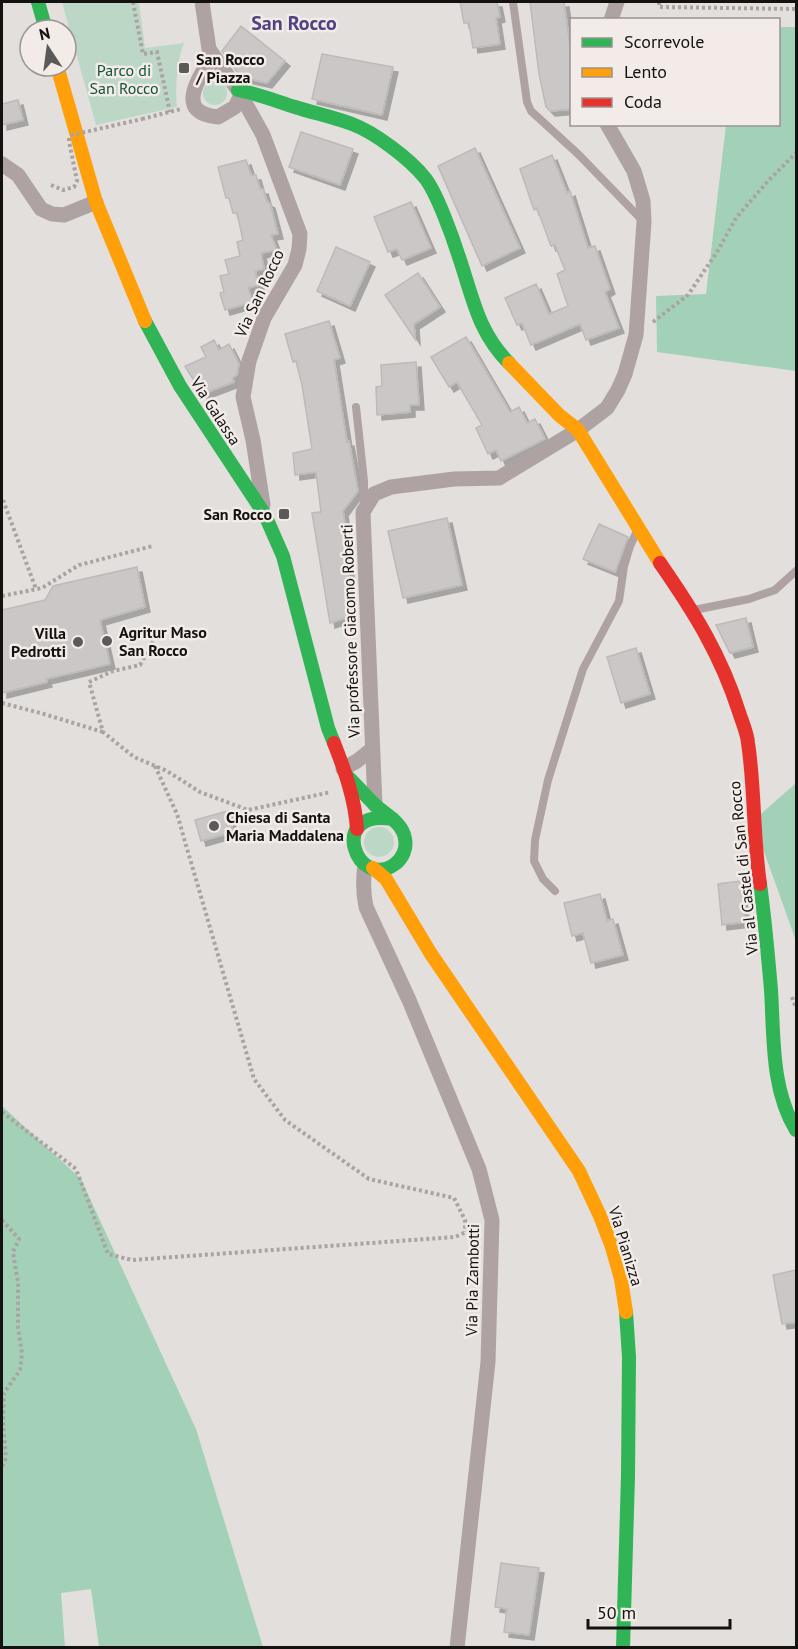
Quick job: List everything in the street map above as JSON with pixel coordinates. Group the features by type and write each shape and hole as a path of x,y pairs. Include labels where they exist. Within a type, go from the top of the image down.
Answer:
{"main road":[{"path":"38,2 43,18"},
{"name":"Via Galassa","path":"60,78 96,202 142,316 180,386 265,515 283,556 328,728 356,810 357,829"},
{"name":"Via al Castel di San Rocco","path":"239,93 262,95 354,125 395,150 415,166 433,192 456,250 482,327 494,348 559,415 578,430 638,529 693,610 719,660 748,741 755,848 767,933 776,1073 787,1115 796,1130"},
{"name":"Via Galassa","path":"344,771 375,805 393,819"},
{"path":"357,829 375,816 393,819"},
{"name":"Via Pianizza","path":"393,819 404,832 406,840 402,856 406,911"},
{"name":"Via Pianizza","path":"357,829 354,837 355,853 386,879 431,954 579,1171 594,1200 615,1257 624,1296 628,1331 627,1541 622,1647"},
{"path":"369,866 390,867 402,856"}],"street":[{"name":"Via San Rocco","path":"202,2 207,40 213,55 239,93 263,135 300,234 295,265 264,318 249,361 243,397 253,440 265,515"},
{"path":"612,18 617,2"},
{"path":"213,55 194,85 193,100 196,106 204,114 218,117 235,107 239,93"},
{"name":"Via professore Giacomo Roberti","path":"375,805 363,512 374,494 391,487 454,479 499,478 578,430 607,408 625,374 636,335 644,222 642,201 634,171 608,126"},
{"path":"2,164 18,175 40,209 52,214 64,215 96,202"},
{"name":"Via professore Giacomo Roberti","path":"344,771 372,749"},
{"name":"Via Pia Zambotti","path":"369,866 363,876 366,907 400,979 479,1169 492,1220 488,1362 457,1647"}],"lane":[{"path":"513,2 527,102 531,111 578,154 644,222"},
{"name":"Via professore Giacomo Roberti","path":"356,407 364,482 363,512"},
{"path":"555,891 543,879 534,861 535,840 548,780 583,669 619,601 624,566 638,529"},
{"path":"693,610 749,599 775,590 796,571"}],"path":[{"path":"133,2 143,54 157,52 170,112"},
{"path":"659,2 659,7 796,9"},
{"path":"51,185 63,190 74,187 77,181 69,141 72,135 179,110"},
{"path":"636,335 688,295 717,252 736,218 796,153"},
{"path":"3,500 36,589"},
{"path":"2,596 42,588 79,565 153,546"},
{"path":"103,732 89,682 113,671 140,665 159,631"},
{"path":"2,704 103,732 134,758 167,771 200,792 248,810 350,788"},
{"path":"155,766 177,814 254,1079 285,1120 369,1179 454,1198 465,1220 465,1232"},
{"path":"2,1112 76,1169 108,1254 132,1260 455,1237 492,1220"},
{"path":"2,1220 19,1239 13,1252 18,1283 18,1328 22,1353 20,1370 4,1393 3,1423 6,1458 2,1467"}],"green space":[{"name":"Parco di San Rocco","path":"62,2 139,2 145,48 184,43 177,74 177,107 96,125 78,60 78,18 66,18"},
{"path":"780,27 796,27 796,371 657,352 656,296 706,294 726,126 780,126"},
{"path":"215,81 223,85 227,93 223,101 215,105 207,101 203,93 207,85"},
{"path":"796,783 796,941 753,821"},
{"path":"379,827 390,831 394,842 390,853 379,857 368,853 364,842 368,831"},
{"path":"2,1106 81,1179 196,1429 263,1647 99,1647 91,1589 61,1593 65,1647 2,1647"}],"building":[{"path":"460,2 497,2 500,17 496,18 500,44 473,48 469,23 464,23"},
{"path":"530,2 564,2 570,46 570,109 550,111 546,107 539,74"},
{"path":"241,26 285,61 267,83 245,78 237,72 222,51"},
{"path":"322,54 393,67 382,115 312,99"},
{"path":"18,100 23,120 2,125 2,104"},
{"path":"301,132 353,149 340,185 289,167"},
{"path":"475,148 520,248 482,266 438,166"},
{"path":"552,155 567,193 570,191 588,248 595,246 610,289 605,292 619,328 586,340 580,324 531,345 522,323 517,325 505,298 536,284 549,314 568,306 557,274 565,270 555,245 551,246 537,208 534,210 520,169"},
{"path":"246,160 251,175 256,175 260,189 263,189 267,202 270,203 278,234 271,235 277,250 261,253 264,269 255,271 259,285 248,288 253,302 225,310 220,293 224,292 220,276 229,274 225,260 240,256 237,242 243,240 237,213 233,213 229,198 226,198 218,167"},
{"path":"411,202 431,248 402,260 397,249 388,252 374,217"},
{"path":"336,247 370,262 350,306 317,291"},
{"path":"418,273 440,307 414,324 415,339 385,295"},
{"path":"329,321 340,358 334,360 347,442 349,441 358,491 343,511 349,550 349,617 330,623 312,513 321,512 316,472 295,475 293,453 312,449 302,385 296,361 293,362 285,334"},
{"path":"466,337 510,412 519,407 527,423 535,419 545,439 501,461 496,450 488,454 476,428 482,425 457,382 449,387 431,357"},
{"path":"214,340 219,350 229,344 239,364 237,375 232,378 234,382 202,394 185,366 206,357 201,347"},
{"path":"416,362 419,405 410,405 410,412 377,415 376,387 382,386 381,365"},
{"path":"447,518 462,585 403,598 388,531"},
{"path":"599,524 628,537 615,572 583,559"},
{"name":"Villa Pedrotti","path":"137,567 145,607 100,620 110,664 46,679 47,682 2,693 2,610 45,600 53,586"},
{"path":"746,618 753,647 730,653 716,625"},
{"path":"636,648 650,694 621,703 607,657"},
{"name":"Chiesa di Santa Maria Maddalena","path":"228,811 233,832 201,841 195,820"},
{"path":"740,881 745,922 722,925 718,884"},
{"path":"600,894 607,921 613,919 623,955 591,963 583,933 572,936 564,903"},
{"path":"796,1270 796,1322 782,1324 773,1275"},
{"path":"501,1563 539,1568 529,1635 504,1632 507,1609 495,1607"}],"traffic: fast":[{"path":"38,2 43,18"},
{"path":"238,90 338,119 361,128 391,147 425,178 444,216 483,327 509,363"},
{"path":"145,321 180,386 265,515 283,556 328,728 334,743"},
{"path":"349,778 379,809 389,816 393,820 398,824 404,833 404,853 395,864 381,870 369,867 360,859 355,848 354,836 360,825 372,819 393,819"},
{"path":"760,884 771,990 775,1062 782,1097 796,1130"},
{"path":"623,1648 628,1476 629,1357 626,1312"}],"traffic: slow":[{"path":"60,78 96,202 145,321"},
{"path":"509,363 559,415 578,430 660,563"},
{"path":"373,868 386,879 431,954 579,1171 612,1247 621,1279 626,1312"}],"traffic: jam":[{"path":"660,563 715,653 746,731 760,884"},
{"path":"334,743 349,785 357,829"}],"place":[{"name":"San Rocco / Piazza","path":"184,68"},
{"name":"San Rocco","path":"284,514"},
{"name":"Agritur Maso San Rocco","path":"107,641"},
{"name":"Villa Pedrotti","path":"78,642"},
{"name":"Chiesa di Santa Maria Maddalena","path":"214,826"}],"district":[{"name":"San Rocco","path":"294,23"}]}
